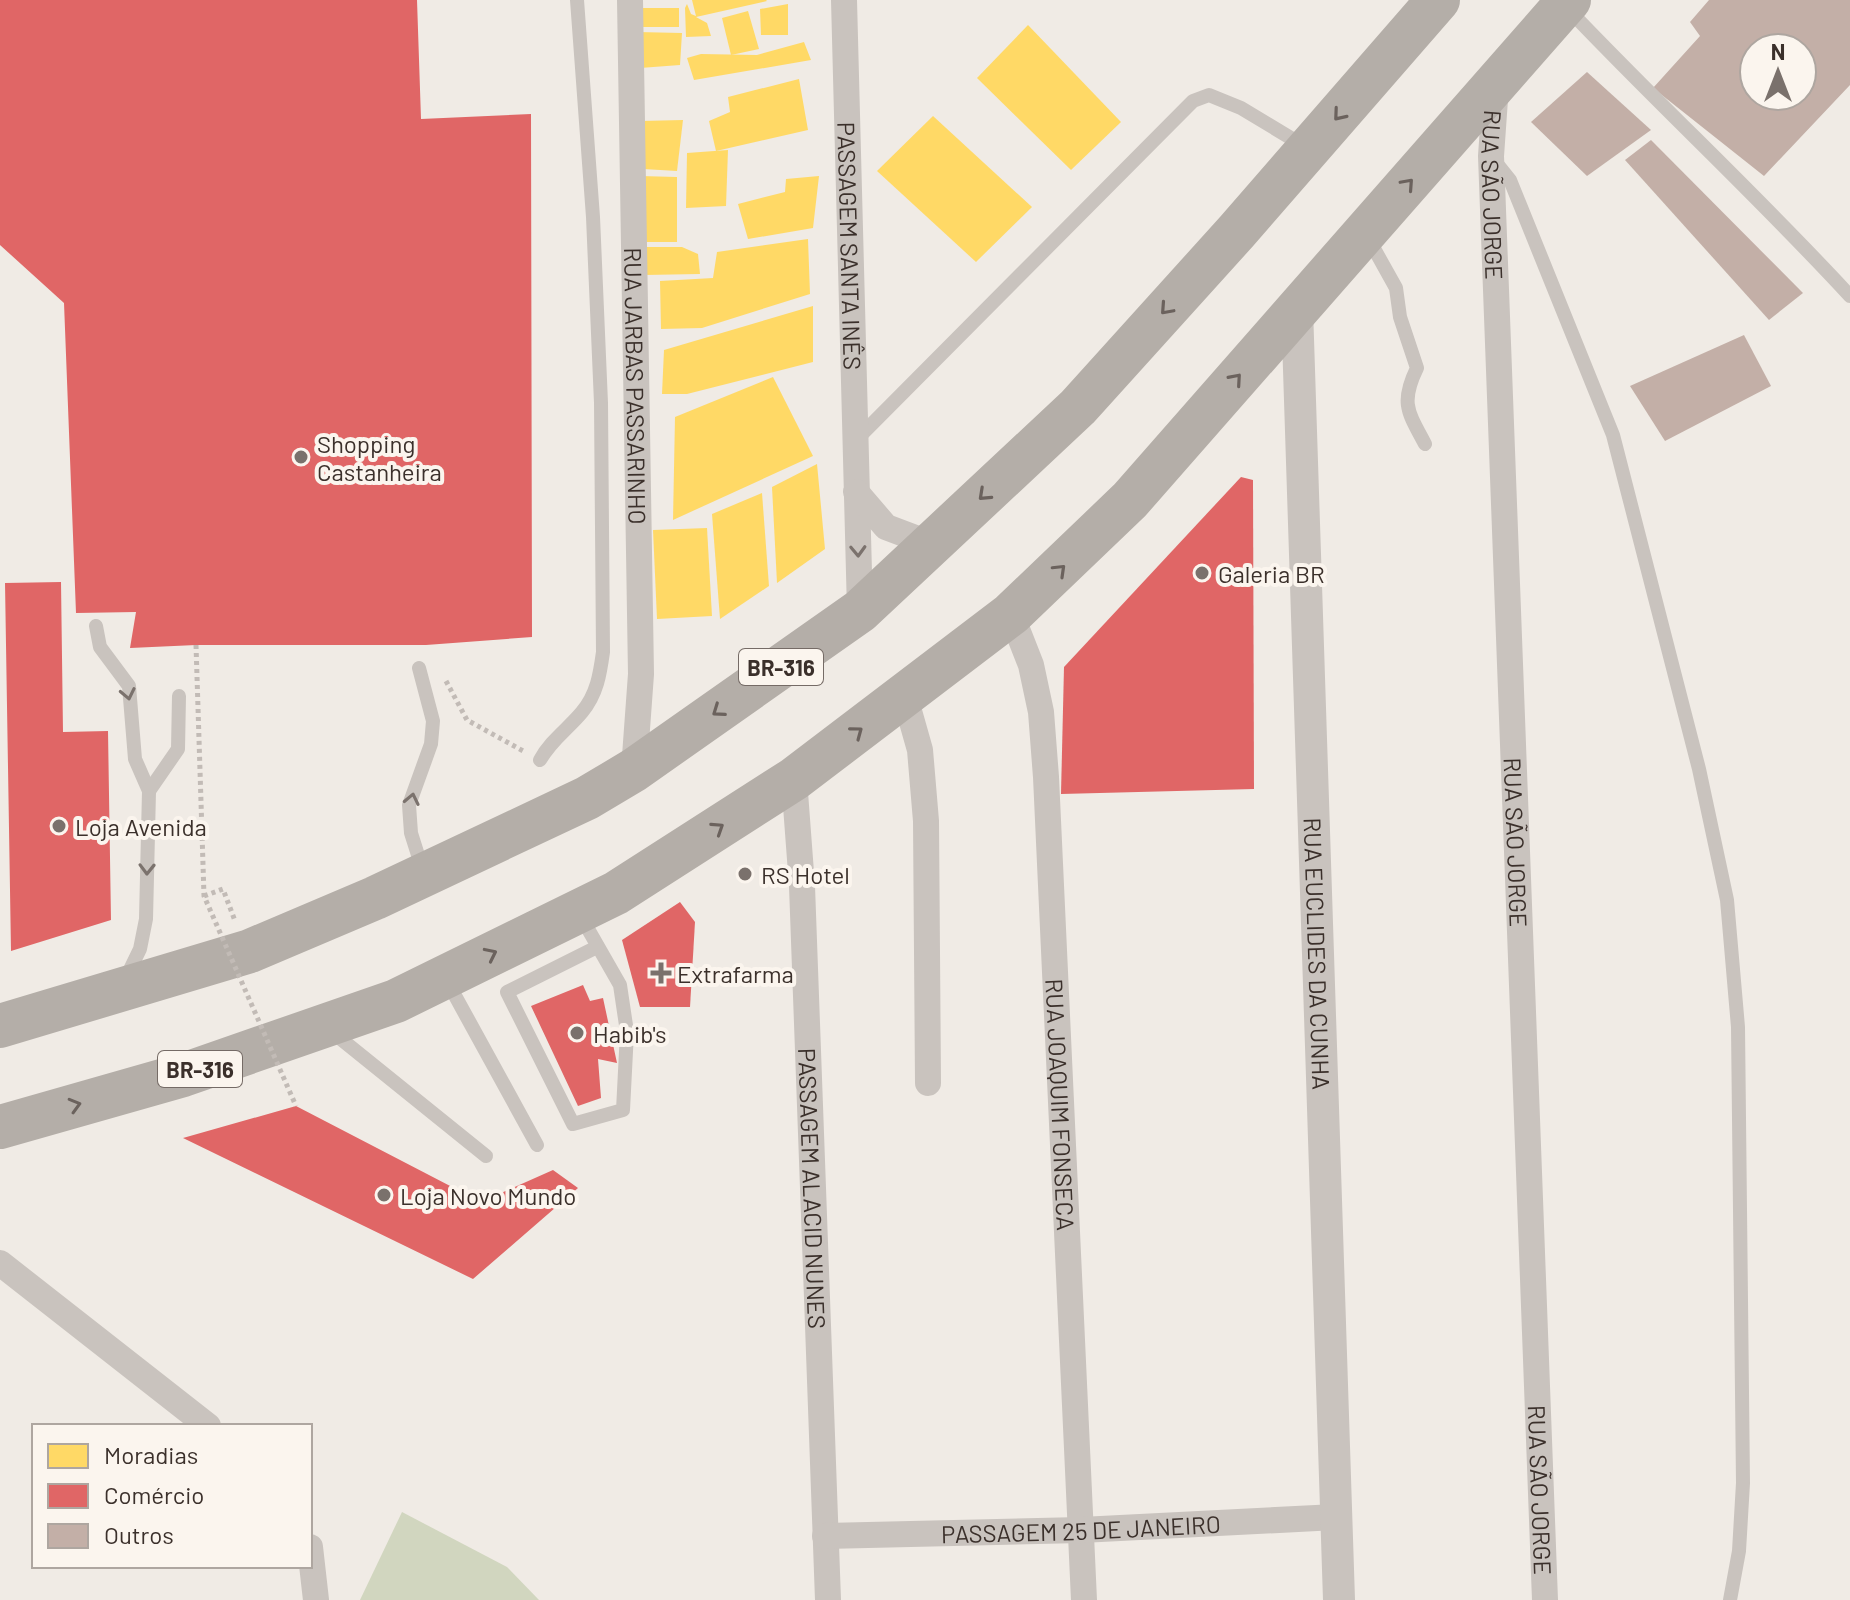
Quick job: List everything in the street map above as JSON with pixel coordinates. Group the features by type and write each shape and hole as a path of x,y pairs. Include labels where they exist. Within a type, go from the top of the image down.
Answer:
{"highway":[{"name":"BR-316","path":"0,1026 250,951 424,875 587,798 634,770 860,611 1078,407 1438,0"},
{"name":"BR-316","path":"0,1127 183,1075 396,1001 445,977 588,929 616,893 794,779 1011,614 1130,500 1567,3"}],"street":[{"name":"RUA JARBAS PASSARINHO","path":"630,0 641,674 634,770"},
{"name":"PASSAGEM SANTA INÊS","path":"844,0 860,611"},
{"name":"RUA SÃO JORGE","path":"1496,85 1491,156 1545,1600"},
{"name":"RUA EUCLIDES DA CUNHA","path":"1297,308 1339,1600"},
{"path":"856,492 886,527 931,544"},
{"name":"RUA JOAQUIM FONSECA","path":"1011,614 1031,665 1041,712 1045,764 1084,1600"},
{"path":"905,697 920,750 926,821 928,1083"},
{"name":"PASSAGEM ALACID NUNES","path":"794,779 802,886 828,1600"},
{"path":"0,1263 205,1424"},
{"name":"PASSAGEM 25 DE JANEIRO","path":"825,1536 1081,1530 1336,1517"},
{"path":"312,1565 316,1600"}],"lane":[{"path":"540,760 549,745 582,712 593,695 600,678 603,652 600,372 593,217 577,0"},
{"path":"1567,3 1648,94 1803,245 1850,296"},
{"path":"856,440 1193,101 1209,95 1241,108 1309,149"},
{"path":"1491,156 1510,180 1613,435 1699,769 1727,900 1738,1027 1743,1483 1739,1551 1730,1600"},
{"path":"1365,232 1396,288 1400,317 1417,368 1407,388 1406,409 1425,444"},
{"path":"96,626 100,647 129,686 135,759 149,791 143,936 120,991"},
{"path":"419,668 433,721 431,744 409,805 411,833 424,875"},
{"path":"149,791 178,749 179,696"},
{"path":"588,929 620,985 627,1032 623,1110 573,1124 507,992 588,929"},
{"path":"445,977 537,1145"},
{"path":"324,1026 486,1156"}],"path":[{"path":"196,645 204,896 296,1106"},
{"path":"440,670 467,720 540,760"},
{"path":"204,896 223,889 236,921"}],"green space":[{"path":"402,1512 507,1567 539,1600 360,1600"}],"building: Moradias":[{"path":"692,0 767,1 696,17 707,23 711,36 686,37 687,4 691,14 696,16"},
{"path":"788,4 788,35 761,35 760,9"},
{"path":"640,8 679,8 679,27 640,27"},
{"path":"748,11 759,49 731,55 722,18"},
{"path":"1028,25 1121,122 1071,170 977,78"},
{"path":"637,32 682,33 680,65 640,68"},
{"path":"804,42 811,60 694,80 687,58 701,54 757,55"},
{"path":"799,79 808,130 716,151 709,121 730,112 728,97"},
{"path":"933,116 1032,207 976,262 877,171"},
{"path":"683,120 677,171 643,169 641,121"},
{"path":"728,150 726,206 686,208 687,153"},
{"path":"640,176 677,177 677,242 641,242"},
{"path":"819,176 813,228 748,239 738,204 785,192 786,179"},
{"path":"808,239 810,294 702,328 661,329 660,281 713,278 717,252"},
{"path":"644,247 682,247 698,254 700,274 644,275"},
{"path":"813,306 813,362 687,394 662,394 664,350"},
{"path":"773,377 813,456 673,520 675,417"},
{"path":"817,464 825,549 777,583 772,487"},
{"path":"762,493 769,586 720,619 712,514"},
{"path":"707,528 712,616 657,619 653,530"}],"building: Comércio":[{"name":"Shopping Castanheira","path":"0,0 417,0 421,119 531,114 532,637 426,645 130,648 136,612 76,613 64,303 0,245"},
{"name":"Galeria BR","path":"1241,477 1253,480 1254,789 1061,794 1064,667"},
{"name":"Loja Avenida","path":"61,582 63,732 108,731 111,920 11,951 5,583"},
{"name":"Extrafarma","path":"680,902 695,922 690,1007 640,1007 622,940"},
{"name":"Habib's","path":"583,985 590,1001 603,998 617,1063 598,1059 601,1098 578,1106 531,1006"},
{"name":"Loja Novo Mundo","path":"296,1106 481,1202 553,1170 578,1188 473,1279 183,1138"}],"building: Outros":[{"path":"1709,0 1850,0 1850,85 1764,176 1653,88 1700,36 1690,22"},
{"path":"1587,72 1651,130 1587,176 1531,122"},
{"path":"1651,140 1803,293 1769,320 1625,160"},
{"path":"1744,335 1771,386 1665,441 1630,386"}],"place":[{"name":"Shopping Castanheira","path":"301,457"},
{"name":"Galeria BR","path":"1202,573"},
{"name":"Loja Avenida","path":"59,826"},
{"name":"RS Hotel","path":"745,874"},
{"name":"Extrafarma","path":"661,973"},
{"name":"Habib's","path":"577,1033"},
{"name":"Loja Novo Mundo","path":"384,1195"}]}
